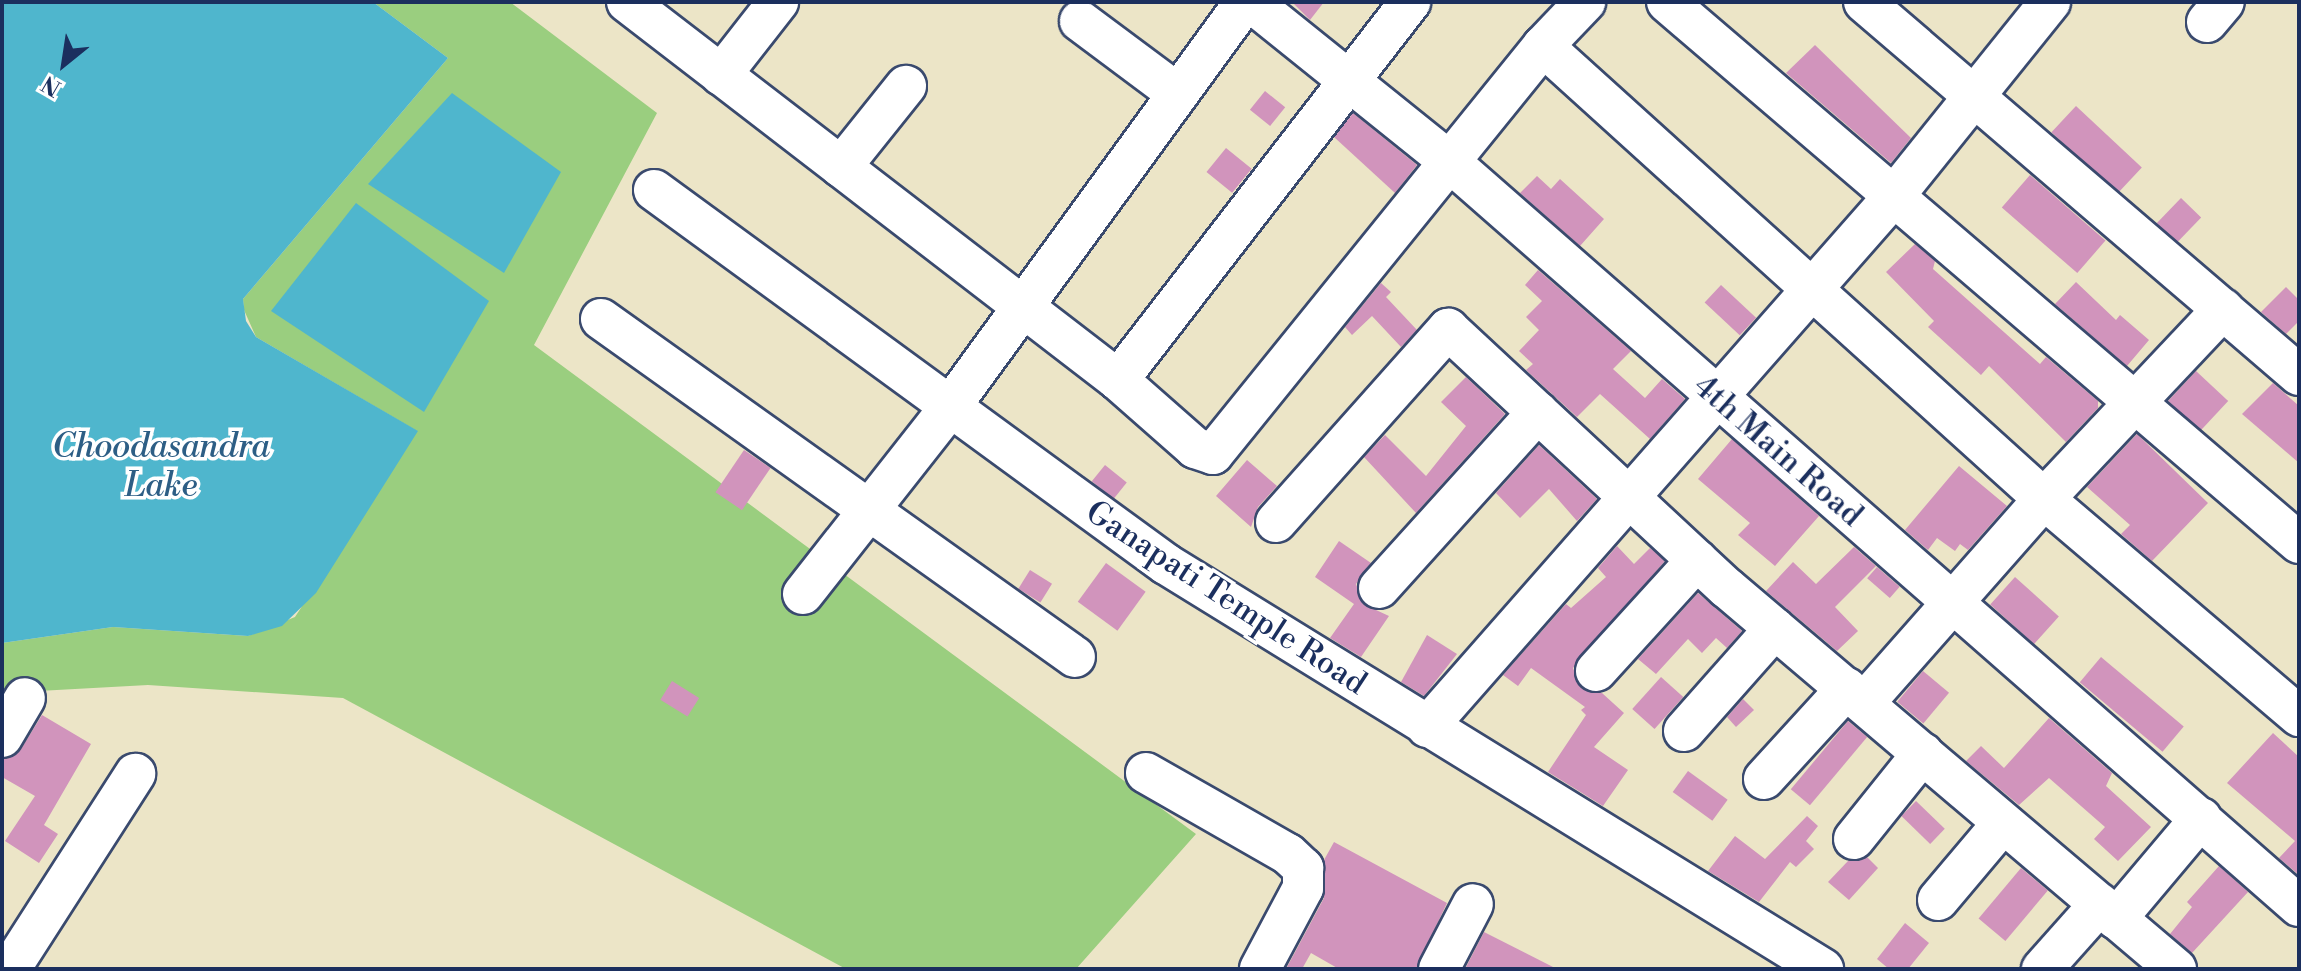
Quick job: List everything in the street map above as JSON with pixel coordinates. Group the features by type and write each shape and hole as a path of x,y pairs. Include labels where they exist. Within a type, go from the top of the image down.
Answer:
{"street":[{"path":"721,75 778,2"},
{"path":"803,594 950,407 1245,2"},
{"name":"4th Main Road","path":"1251,2 1351,78 1450,162 2299,906"},
{"path":"1118,380 1410,2"},
{"path":"630,3 1118,380 1195,448 1213,454 1543,46 1585,2"},
{"path":"1667,2 2299,543"},
{"path":"1864,2 2299,375"},
{"path":"1427,727 1626,494 1719,398 1812,292 1894,196 1973,93 2050,2"},
{"path":"1080,21 1178,94"},
{"path":"1543,46 2044,499 2299,716"},
{"path":"841,167 906,86"},
{"name":"Ganapati Temple Road","path":"654,190 1166,564 1823,969"},
{"path":"1764,779 1955,605 2044,499 2223,309"},
{"path":"601,319 1075,657"},
{"path":"1276,522 1448,329 1697,560 2002,824 2176,969"},
{"path":"1379,588 1538,412"},
{"path":"1596,671 1697,560"},
{"path":"1684,731 1775,628"},
{"path":"2,737 25,698"},
{"path":"1854,839 1923,753"},
{"path":"1146,773 1288,854 1303,868 1303,888 1260,969"},
{"path":"10,969 135,774"},
{"path":"2042,969 2108,911 2201,818"},
{"path":"1938,900 2002,824"},
{"path":"1439,969 1473,904"}],"green space":[{"path":"373,2 510,2 657,113 534,345 1196,834 1076,969 846,969 343,698 148,685 2,693 2,643 113,627 248,636 295,617 417,431 256,337 244,310 243,299 448,58"}],"water":[{"name":"Choodasandra Lake","path":"2,2 373,2 448,58 243,299 246,321 256,337 418,431 316,593 282,626 248,636 113,627 2,643"},
{"path":"452,93 561,172 504,273 368,184"},
{"path":"356,203 489,301 424,412 271,311"}],"building":[{"path":"1292,2 1324,2 1310,20"},
{"path":"1815,45 1911,138 1891,163 1786,73"},
{"path":"1265,91 1285,107 1270,126 1250,110"},
{"path":"2076,106 2142,167 2117,194 2051,132"},
{"path":"1353,113 1417,165 1395,193 1334,137"},
{"path":"1226,148 1252,169 1232,193 1206,172"},
{"path":"2030,175 2105,241 2077,273 2002,207"},
{"path":"1537,176 1551,189 1560,179 1604,219 1580,246 1520,193"},
{"path":"2181,198 2201,217 2177,243 2157,223"},
{"path":"1915,244 1935,261 1933,269 2040,364 2046,357 2098,401 2098,408 2066,442 1989,366 1981,375 1928,327 1934,321 1886,272"},
{"path":"1538,270 1631,351 1613,369 1645,398 1662,379 1685,399 1650,439 1600,394 1577,417 1526,370 1533,364 1519,351 1539,330 1526,317 1542,301 1525,285"},
{"path":"2076,282 2116,320 2120,315 2149,340 2127,366 2055,304"},
{"path":"1381,283 1391,292 1386,297 1417,330 1401,347 1372,316 1352,335 1345,327"},
{"path":"1721,285 1756,318 1740,335 1705,303"},
{"path":"2286,287 2299,300 2299,321 2286,334 2261,312"},
{"path":"2196,371 2228,401 2200,431 2168,401"},
{"path":"1466,377 1505,414 1416,513 1364,457 1385,435 1426,476 1466,426 1441,402"},
{"path":"2273,383 2299,406 2299,463 2242,414"},
{"path":"2137,434 2208,503 2152,561 2121,534 2130,525 2087,487"},
{"path":"1732,439 1819,516 1775,566 1738,535 1750,523 1698,479"},
{"path":"1539,445 1597,499 1577,521 1549,489 1520,518 1496,493"},
{"path":"744,450 771,468 742,510 715,492"},
{"path":"1247,460 1277,486 1258,507 1251,527 1216,496"},
{"path":"1105,465 1127,483 1114,499 1092,481"},
{"path":"1959,466 2007,506 1968,550 1960,544 1955,551 1937,538 1928,550 1905,530"},
{"path":"1339,541 1371,563 1356,584 1363,604 1389,616 1361,657 1330,638 1354,604 1315,577"},
{"path":"1617,546 1634,564 1650,548 1665,561 1573,668 1581,688 1602,693 1624,713 1594,747 1628,770 1603,806 1548,772 1586,715 1581,710 1585,707 1531,668 1518,686 1503,675 1566,604 1571,608 1606,577 1598,568"},
{"path":"1854,547 1876,566 1835,607 1858,631 1837,651 1766,591 1793,562 1816,584"},
{"path":"1106,563 1146,592 1117,631 1078,602"},
{"path":"1877,567 1900,587 1890,598 1867,578"},
{"path":"1030,570 1052,584 1040,602 1018,589"},
{"path":"2015,577 2059,616 2034,644 1990,604"},
{"path":"1698,593 1742,631 1727,648 1716,638 1702,653 1688,639 1656,674 1638,659"},
{"path":"1427,635 1457,654 1424,696 1401,682"},
{"path":"2101,657 2184,726 2163,752 2080,682"},
{"path":"1923,671 1949,693 1923,723 1897,702"},
{"path":"1661,677 1683,697 1655,729 1632,709"},
{"path":"672,681 699,698 687,717 660,700"},
{"path":"1743,699 1754,710 1736,727 1727,717"},
{"path":"42,715 91,744 44,825 58,834 39,863 5,841 35,796 2,777 2,760 21,749"},
{"path":"2049,718 2112,773 2106,786 2151,827 2118,861 2094,839 2105,827 2049,778 2019,805 1966,761 1981,746 2004,768"},
{"path":"1848,721 1867,737 1810,805 1791,789"},
{"path":"2273,733 2299,757 2299,875 2279,858 2295,841 2227,783"},
{"path":"1688,771 1728,800 1712,821 1673,792"},
{"path":"1916,801 1945,829 1930,844 1901,816"},
{"path":"1807,816 1818,826 1806,841 1814,849 1796,867 1790,862 1759,902 1708,871 1735,836 1765,859"},
{"path":"1334,842 1447,903 1416,969 1339,969 1311,953 1302,969 1286,969 1324,898 1324,860"},
{"path":"1867,857 1878,868 1849,900 1828,882 1848,861"},
{"path":"2219,866 2248,892 2192,953 2170,934 2192,907 2187,902"},
{"path":"2021,868 2048,890 2005,941 1979,919"},
{"path":"1905,923 1929,943 1908,969 1889,969 1877,959"},
{"path":"1484,932 1557,969 1465,969"}]}
